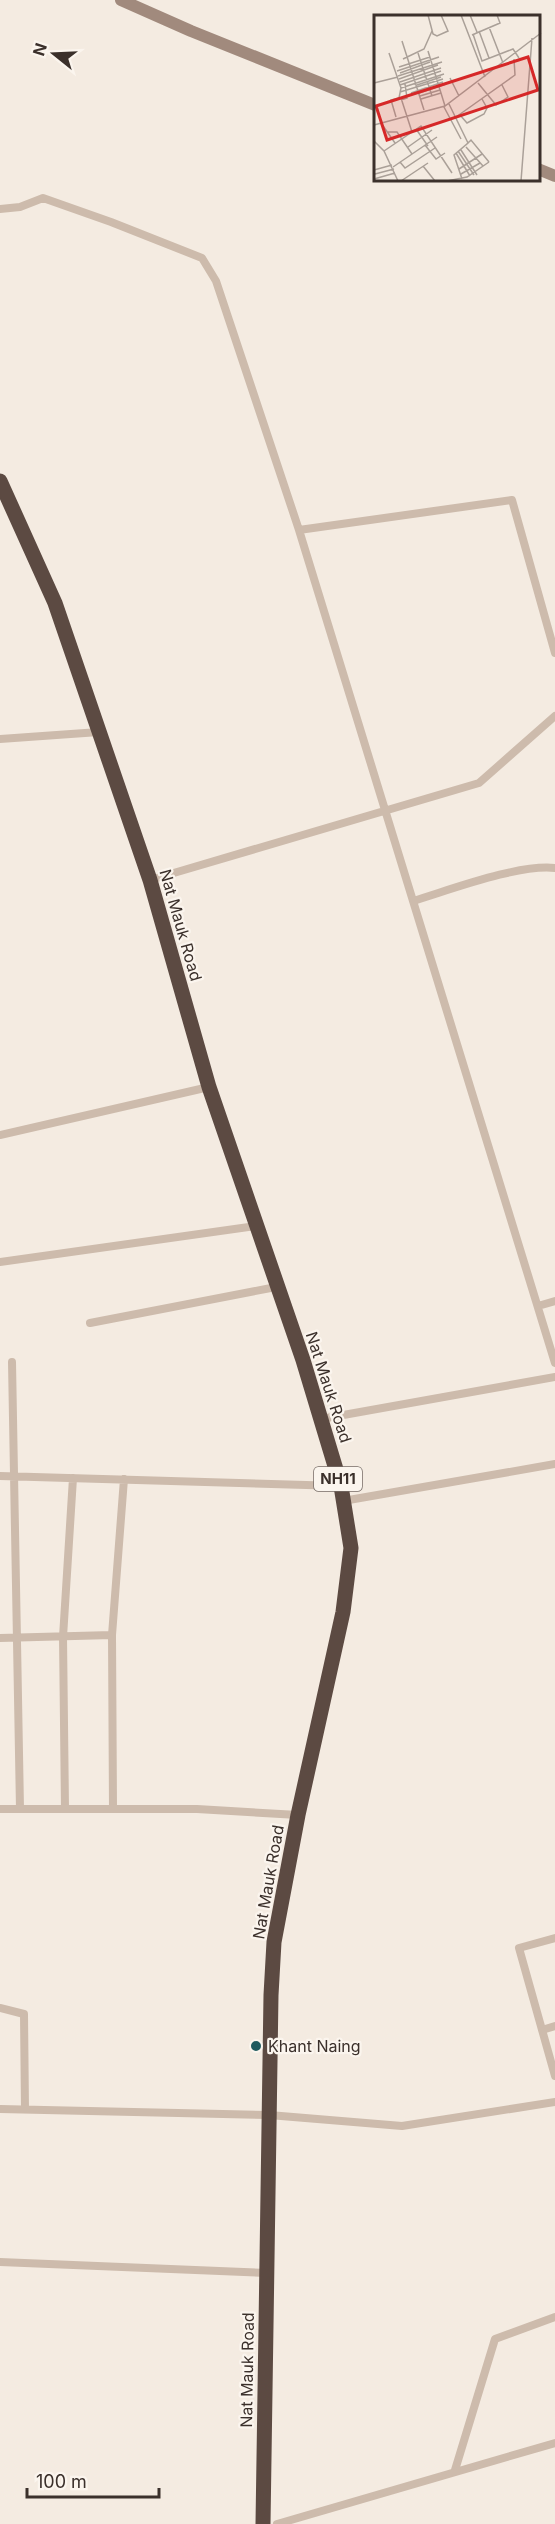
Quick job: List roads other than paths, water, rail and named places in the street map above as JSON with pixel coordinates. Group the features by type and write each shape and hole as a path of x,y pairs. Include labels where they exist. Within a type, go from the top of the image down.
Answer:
{"highway":[{"name":"Nat Mauk Road","path":"0,482 55,603 150,880 209,1087 303,1360 321,1419 342,1493 351,1548 344,1612 298,1815 274,1942 263,2524"}],"street":[{"path":"121,0 191,31 374,105"},
{"path":"540,170 555,176"},
{"path":"0,209 20,207 43,198 202,258 216,281 299,530 555,1363"},
{"path":"299,530 512,500 555,653"},
{"path":"150,880 479,783 555,716"},
{"path":"0,740 99,732"},
{"path":"413,901 501,875 546,867 555,868"},
{"path":"0,1135 209,1087"},
{"path":"0,1262 256,1226"},
{"path":"90,1323 276,1287"},
{"path":"538,1306 555,1301"},
{"path":"12,1362 20,1809"},
{"path":"321,1419 555,1377"},
{"path":"0,1476 124,1479 342,1493 555,1464"},
{"path":"65,1809 63,1637 73,1478"},
{"path":"113,1809 112,1635 124,1479"},
{"path":"0,1638 112,1635"},
{"path":"0,1809 197,1809 298,1815"},
{"path":"555,1938 519,1948 555,2076"},
{"path":"0,2008 24,2014 25,2109"},
{"path":"542,2030 555,2026"},
{"path":"0,2109 269,2115 402,2126 555,2102"},
{"path":"0,2262 267,2273"},
{"path":"455,2470 495,2339 555,2317"},
{"path":"277,2524 455,2470 555,2443"}],"place":[{"name":"Khant Naing","path":"256,2046"}]}
